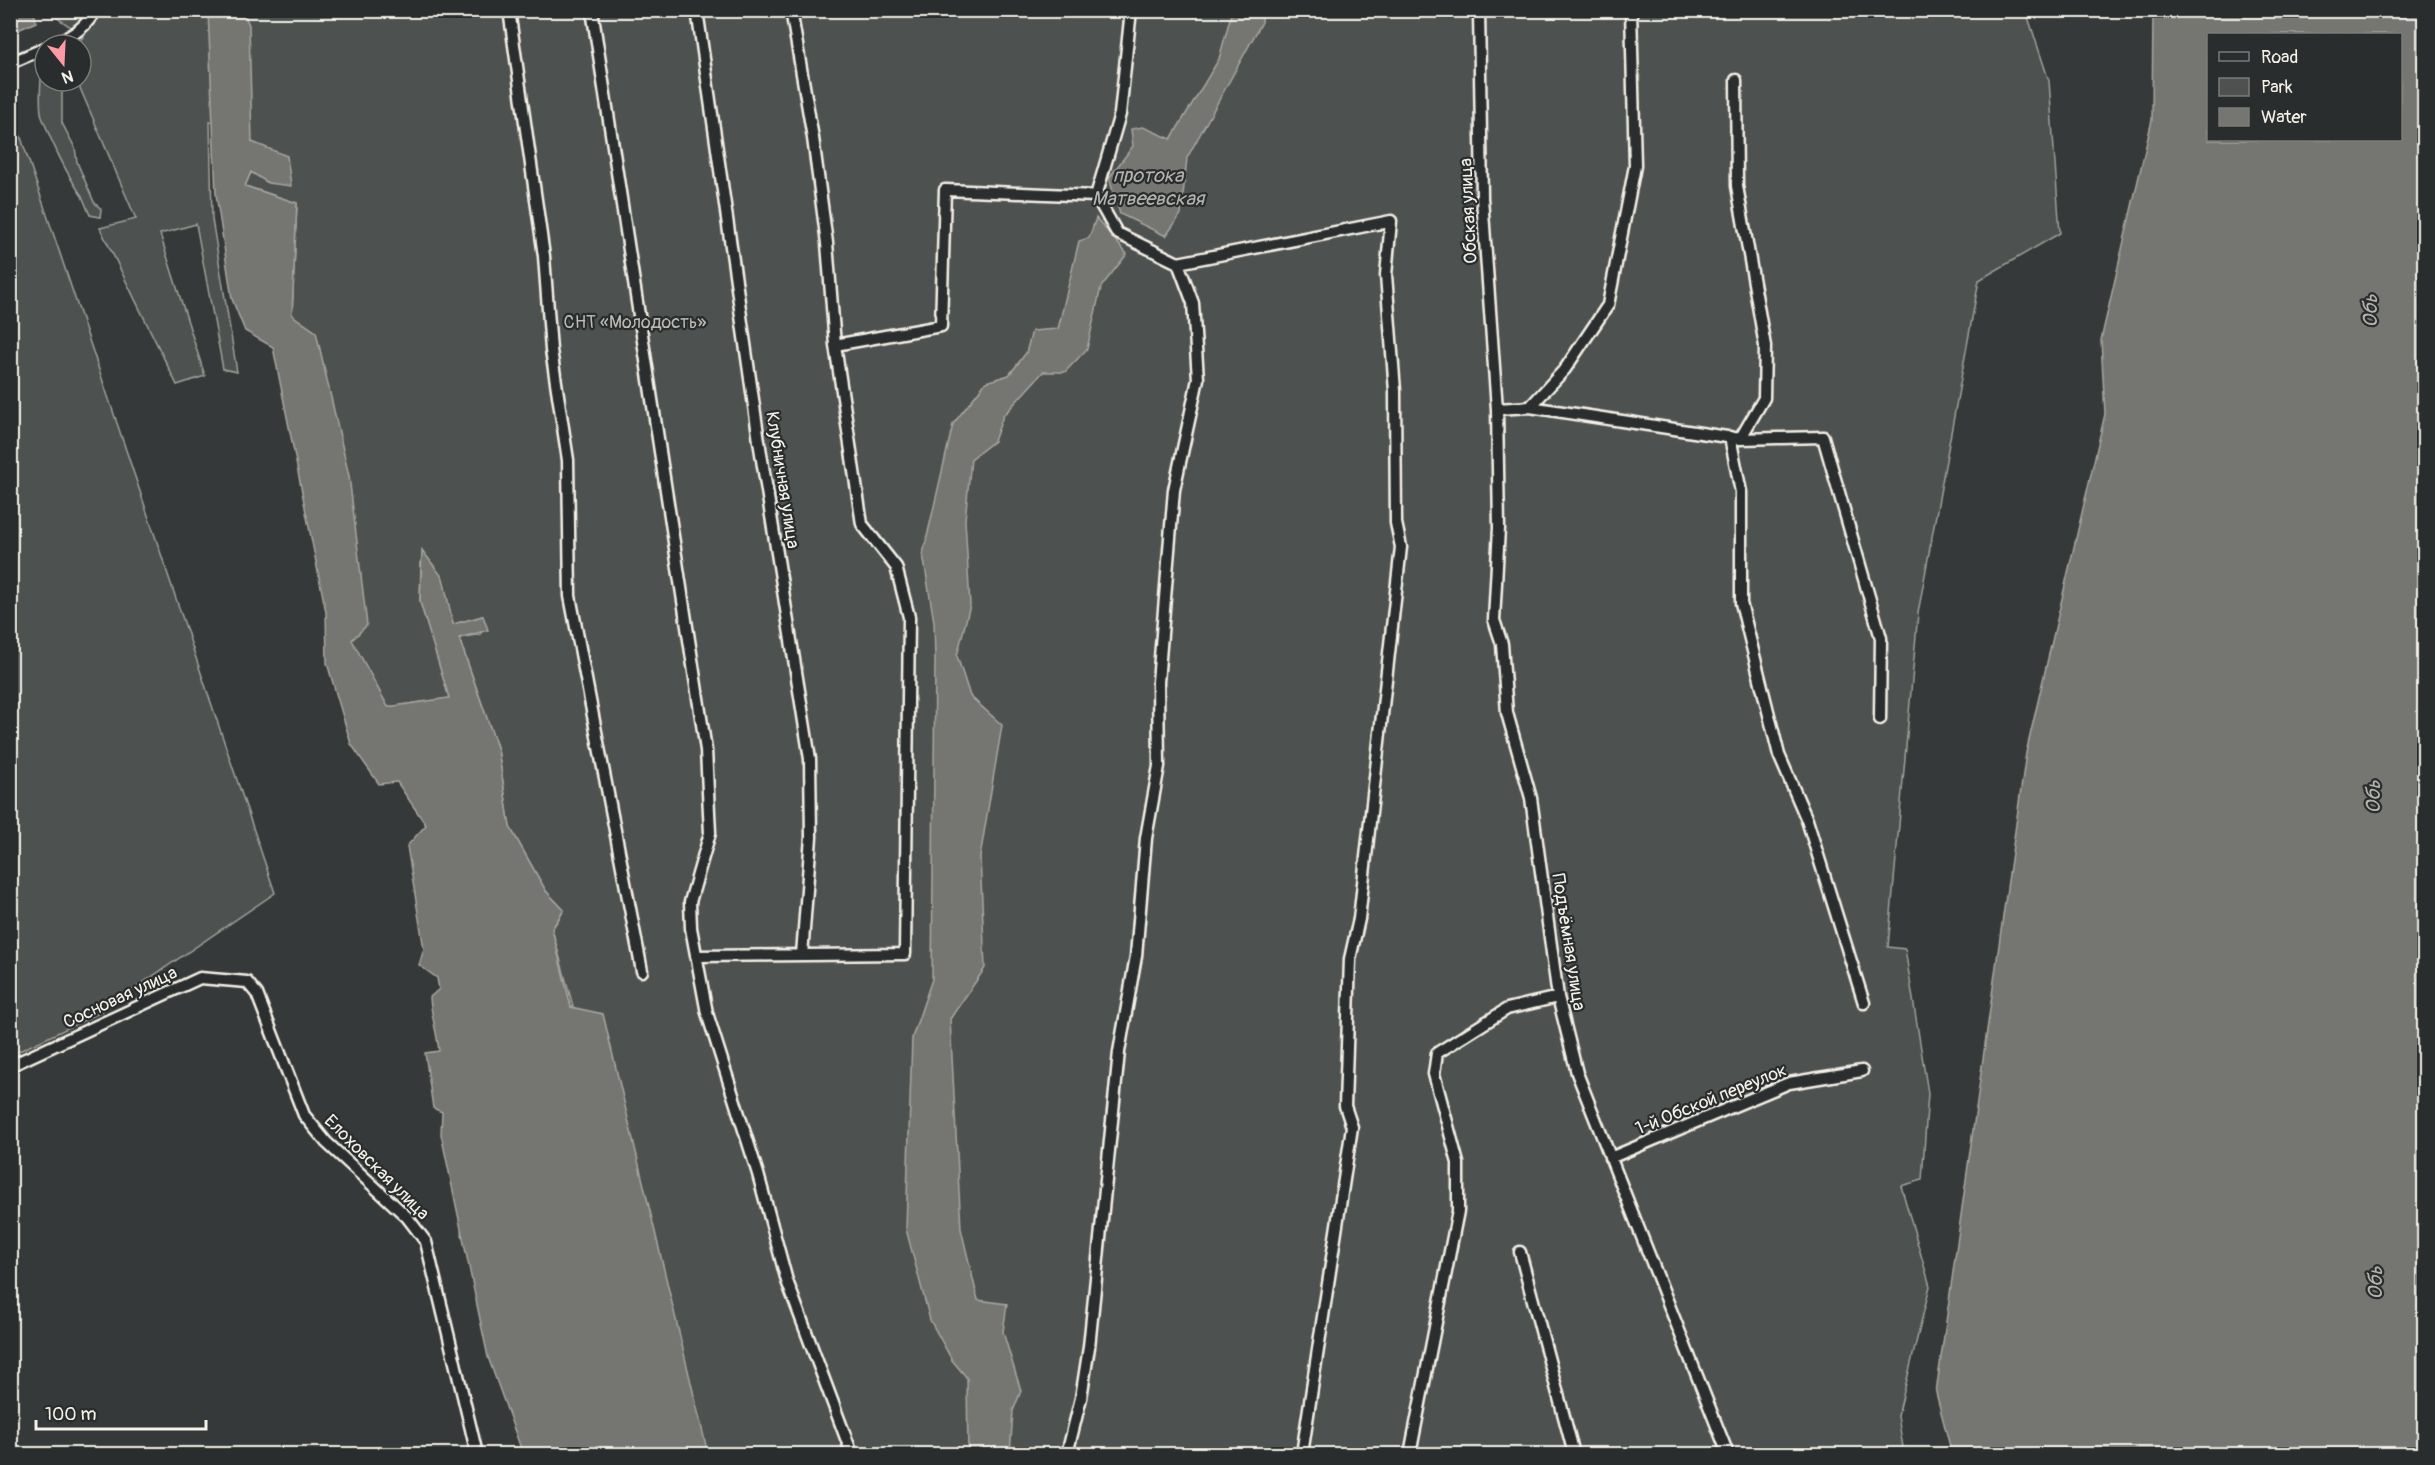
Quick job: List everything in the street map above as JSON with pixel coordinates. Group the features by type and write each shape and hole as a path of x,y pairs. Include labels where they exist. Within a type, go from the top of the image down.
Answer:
{"street":[{"path":"74,33 91,19 95,10"},
{"path":"509,10 544,256 551,350 568,460 570,596 642,971"},
{"path":"592,10 706,750 710,833 690,902 691,928 696,956 707,1014 758,1174 787,1281 852,1455"},
{"name":"Клубничная улица","path":"696,10 759,441 810,759 811,837 802,955"},
{"path":"696,956 905,954 909,617 896,567 862,524 835,345 825,231 791,10"},
{"path":"1131,10 1120,114 1096,196 1117,233 1178,263 1391,221 1386,275 1395,391 1396,523 1401,548 1359,920 1350,959 1345,1106 1352,1127 1302,1455"},
{"name":"Обская улица","path":"1479,10 1482,198 1497,409"},
{"path":"1530,407 1565,369 1608,305 1635,166 1632,10"},
{"path":"10,63 33,53"},
{"path":"1737,80 1737,186 1765,346 1764,398 1735,438 1741,492 1742,603 1779,755 1807,820 1864,1003"},
{"path":"835,345 941,326 945,190 1096,196"},
{"path":"1067,1455 1081,1398 1089,1347 1119,1052 1137,956 1146,838 1159,766 1158,682 1174,490 1198,379 1193,303 1178,263"},
{"path":"1497,409 1530,407 1735,438 1823,437 1881,638 1880,719"},
{"name":"Подъёмная улица","path":"1497,409 1499,528 1494,620 1502,644 1507,713 1531,798 1558,997 1577,1073 1728,1455"},
{"name":"Сосновая улица","path":"10,1066 200,978 247,982"},
{"name":"Елоховская улица","path":"247,982 257,994 304,1115 326,1142 407,1217 426,1242 477,1455"},
{"path":"1410,1455 1458,1211 1458,1162 1434,1074 1437,1053 1507,1009 1558,997"},
{"name":"1-й Обской переулок","path":"1610,1158 1789,1083 1862,1071"},
{"path":"1520,1252 1574,1455"}],"green space":[{"name":"СНТ «Молодость»","path":"47,11 2026,11 2049,81 2060,233 1979,280 1918,613 1888,947 1905,949 1928,1093 1922,1180 1901,1186 1930,1286 1898,1416 1904,1454 695,1454 552,929 564,910 546,891 510,827 498,750 459,638 481,634 482,616 453,625 421,562 420,602 450,698 388,707 351,640 292,315 297,203 245,186 251,172 252,142 231,134 210,121 212,219 237,372 223,369 196,224 160,234 205,376 177,385 100,228 136,219 82,93 93,93 93,33 80,33"},
{"path":"40,93 62,93 62,123 75,148 77,162 94,202 101,209 100,217 90,215 50,137 40,105"},
{"path":"10,105 275,893 97,1014 11,1055"}],"water":[{"path":"11,10 34,11 36,22 11,33"},
{"path":"208,11 243,11 249,25 252,142 287,156 291,186 268,183 251,172 245,186 297,203 292,315 316,332 349,476 367,625 352,640 388,707 449,698 420,602 422,550 443,578 453,624 483,616 488,630 459,638 498,750 510,827 546,891 564,910 552,929 571,1007 603,1014 708,1454 523,1454 488,1357 441,1134 442,1112 433,1108 425,1053 439,1051 430,997 439,989 437,978 419,965 424,949 407,846 426,825 397,782 379,784 351,744 327,663 326,612 273,347 245,331 232,299 216,194"},
{"name":"протока Матвеевская","path":"1232,11 1263,11 1262,22 1187,158 1181,214 1166,236 1120,214 1109,178 1133,146 1131,129 1143,127 1171,139 1219,59"},
{"name":"Обь","path":"2153,11 2424,11 2424,1454 1952,1454 1936,1393 2026,753 2105,414 2101,340 2152,120"},
{"path":"1096,218 1127,254 1101,287 1087,349 1065,372 1043,372 1003,416 994,441 971,459 965,520 970,605 957,656 970,696 1002,725 980,857 985,968 950,1019 961,1229 978,1300 1007,1304 1003,1332 1021,1391 1013,1411 1010,1454 968,1454 967,1378 952,1360 930,1320 906,1229 912,1038 932,979 935,660 934,622 923,554 953,424 986,382 1009,375 1026,353 1032,331 1058,329 1079,241 1089,238"}]}
